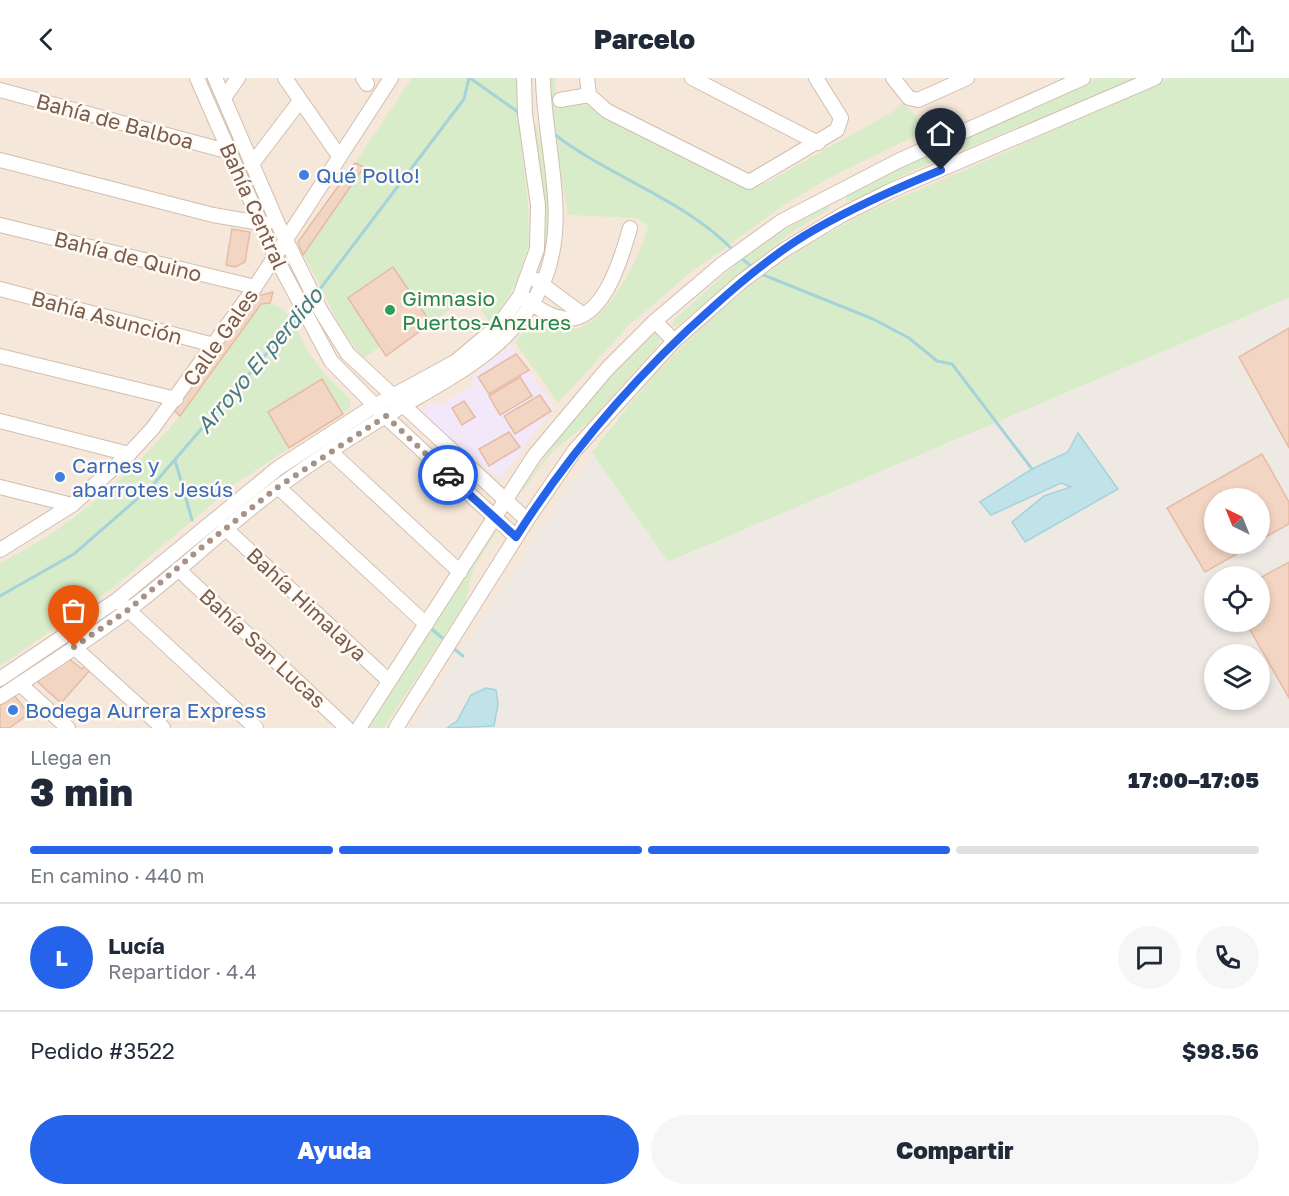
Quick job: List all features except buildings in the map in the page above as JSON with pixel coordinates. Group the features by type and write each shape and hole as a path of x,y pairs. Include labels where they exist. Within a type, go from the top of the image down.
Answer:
{"street":[{"name":"Bahía Central","path":"197,78 274,256 332,361 374,406 516,537"},
{"name":"Bahía Central","path":"215,78 285,240 323,314 348,354 527,520"},
{"path":"224,98 238,78"},
{"path":"285,78 339,156"},
{"name":"Calle Gales","path":"0,550 72,505 129,454 176,399 255,287 391,78"},
{"path":"0,697 128,610 225,528 282,484 386,416 468,368 489,353 510,322 537,249 539,230 534,171 525,114 524,78"},
{"path":"0,679 117,600 278,468 374,406 455,362 532,304 542,285 554,248 557,216 543,111 543,78"},
{"path":"692,78 818,143"},
{"path":"560,100 588,87 607,111 749,182 818,143 837,130 841,124 836,106 816,78"},
{"path":"894,79 909,98 918,100 967,78"},
{"path":"359,728 505,500 569,411 655,321 721,265 764,234 833,193 963,130 1083,78"},
{"path":"396,728 516,537 575,450 674,341 749,276 803,237 890,191 1155,78"},
{"name":"Bahía de Balboa","path":"0,90 230,152"},
{"path":"252,164 300,100"},
{"path":"525,114 543,111"},
{"path":"0,160 213,215 278,224"},
{"path":"833,193 842,215"},
{"name":"Bahía de Quino","path":"0,225 255,287"},
{"path":"520,296 562,318 572,319 582,314 596,305 608,288 619,267 630,228"},
{"path":"529,275 582,314"},
{"name":"Bahía Asunción","path":"0,289 214,345"},
{"path":"310,323 323,314"},
{"path":"655,321 674,341"},
{"path":"0,356 176,399"},
{"path":"0,421 129,454"},
{"path":"331,452 460,572"},
{"path":"278,468 282,484 426,624"},
{"path":"0,487 72,505"},
{"name":"Bahía Himalaya","path":"225,528 389,681"},
{"name":"Bahía San Lucas","path":"178,569 347,728"},
{"path":"117,600 256,728"},
{"path":"74,647 162,728"},
{"path":"20,684 68,728"}],"shaded area":[{"path":"0,78 1169,78 833,230 773,269 732,301 615,421 411,728 0,728","holes":["489,318 553,407 551,411"]},
{"path":"1289,298 1289,728 411,728 592,453 668,562"},
{"path":"511,346 554,407 500,479 420,413 431,403 441,405 472,386 473,378 481,368"}],"green space":[{"path":"205,78 208,78 263,209 261,207"},
{"path":"412,78 517,78 518,112 528,204 529,243 517,281 491,326 472,294 431,323 393,267 348,298 380,347 364,358 354,347 338,321 303,255 364,167 355,163"},
{"path":"545,78 555,78 556,105 583,103 752,188 760,186 892,112 903,103 929,129 831,177 787,203 690,273 630,324 558,403 515,342 537,313 576,329 600,313 611,301 630,270 648,226 636,218 568,215"},
{"path":"1098,78 1137,78 912,171 853,201 846,200 848,192"},
{"path":"1169,78 1289,78 1289,298 668,562 592,453 643,388 701,328 765,275 834,230 895,200"},
{"path":"536,124 546,178 549,219 548,238 538,270 544,232 544,214 532,126"},
{"path":"826,204 830,204 830,209 789,234 677,326 672,327 675,319 748,253"},
{"path":"270,303 285,312 291,319 316,363 350,399 350,408 343,413 322,379 268,412 289,448 238,482 110,590 0,666 0,563 26,549 74,517 98,499 141,459 191,403 261,304"},
{"path":"656,333 660,340 658,345 590,421 553,451 523,491 522,489 578,411 650,335"},
{"path":"497,530 473,570 465,603 384,728 366,728 492,533"}],"water":[{"path":"1078,433 1118,489 1025,542 1012,522 1044,496 1071,487 1061,483 991,515 980,502 1032,469 1068,452"},
{"path":"486,688 496,690 498,704 494,726 447,728 457,721 471,695"}],"waterway":[{"name":"Arroyo El perdido","path":"317,293 464,99 469,78"},
{"path":"470,78 518,112"},
{"path":"554,134 599,163 692,216 733,250"},
{"path":"740,257 753,268"},
{"path":"761,274 873,319 909,338 937,361 952,364 1032,469"},
{"name":"Arroyo El perdido","path":"0,596 74,554 152,486 300,315"},
{"path":"175,460 192,520"},
{"path":"428,626 446,641"},
{"path":"453,648 463,656"}],"way so far":[{"path":"74,647 128,610 225,528 278,487 386,416 448,475"}],"place":[{"name":"Qué Pollo!","path":"304,175"},
{"name":"Gimnasio Puertos-Anzures","path":"390,310"},
{"name":"Carnes y abarrotes Jesús","path":"60,477"},
{"name":"Bodega Aurrera Express","path":"13,710"}],"route":[{"path":"448,475 516,537 548,487 595,426 674,341 741,282 812,231 890,191 941,170"}]}
